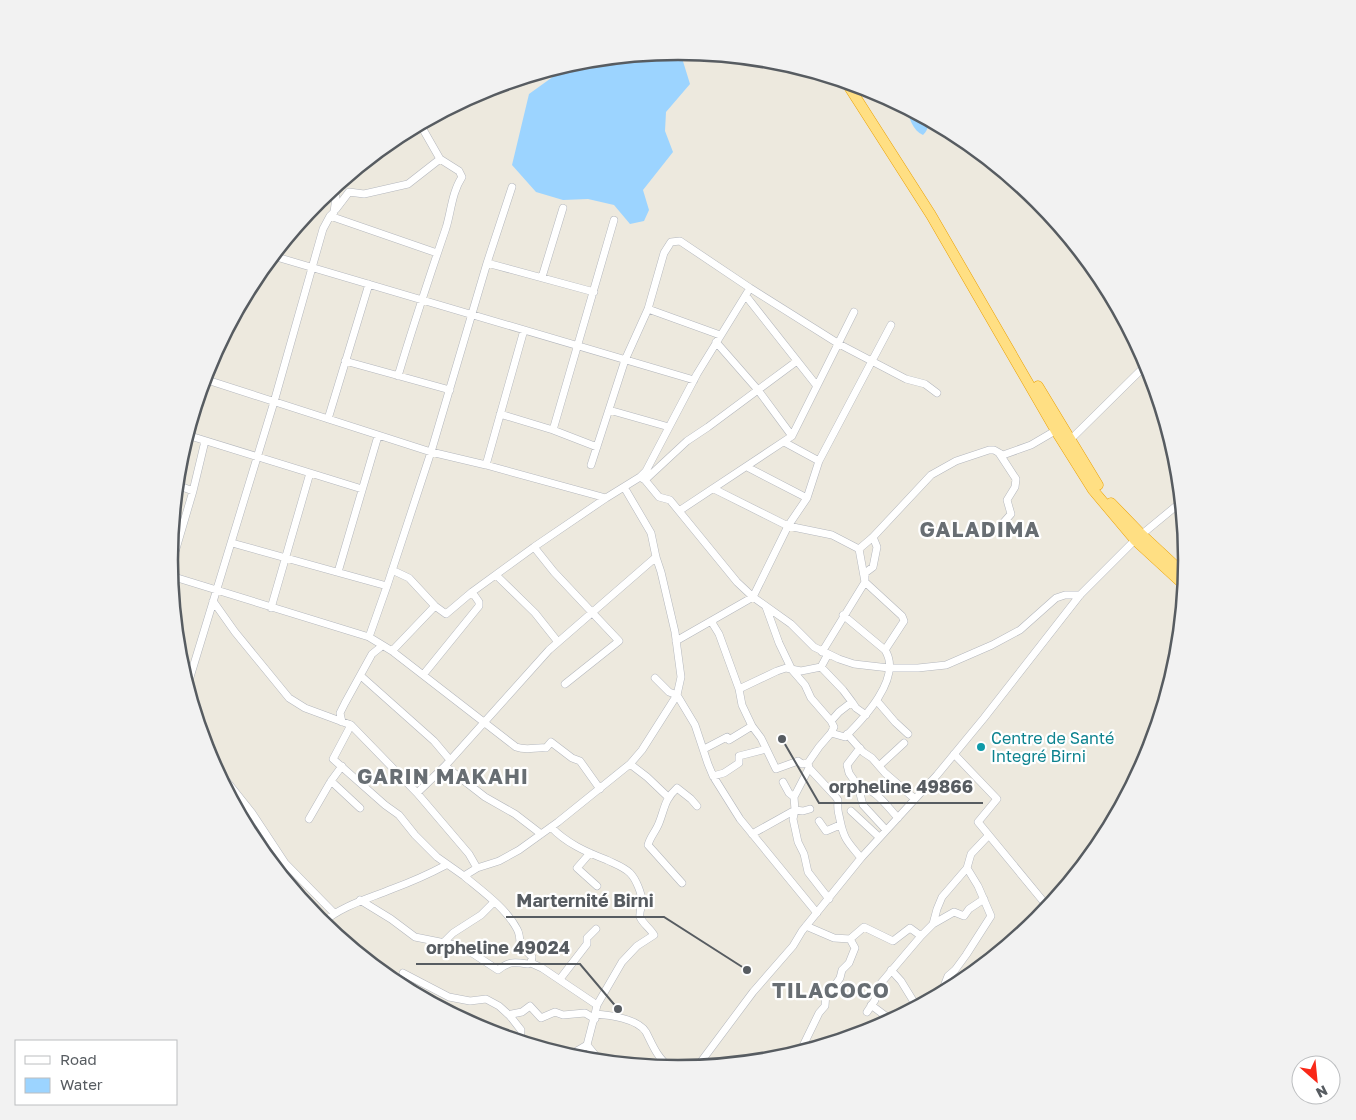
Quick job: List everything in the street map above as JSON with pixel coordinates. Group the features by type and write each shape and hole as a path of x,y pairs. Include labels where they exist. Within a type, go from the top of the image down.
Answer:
{"highway":[{"path":"852,92 931,215 1075,455 1138,537 1177,578"},
{"path":"863,96 932,204 1059,429 1070,440 1075,455"},
{"path":"1138,537 1178,569"}],"street":[{"path":"398,376 458,184 462,177 459,171 440,159 423,130"},
{"path":"191,673 258,456 323,229 332,214 350,192 364,194 408,184 440,159"},
{"path":"369,637 450,390 487,263 512,187"},
{"path":"332,214 335,196"},
{"path":"542,277 563,208"},
{"path":"332,214 437,253"},
{"path":"553,430 614,220"},
{"path":"591,465 625,360 648,310 664,253 671,242 680,241 839,344 906,379 925,384 936,393"},
{"path":"279,258 694,380"},
{"path":"487,263 594,292"},
{"path":"328,419 369,284"},
{"path":"642,479 694,380 750,288"},
{"path":"746,296 817,386"},
{"path":"648,310 720,335"},
{"path":"679,511 792,436 854,312"},
{"path":"676,641 753,597 788,526 807,498 819,461 891,325"},
{"path":"486,465 524,330"},
{"path":"716,342 758,390 792,436"},
{"path":"345,361 450,390"},
{"path":"392,570 409,578 435,606 446,614 472,592 534,547 606,498 642,479 687,441 797,362"},
{"path":"1070,440 1141,370"},
{"path":"211,381 430,452 486,465 606,498"},
{"path":"609,410 669,427"},
{"path":"500,414 553,430 597,447"},
{"path":"859,548 873,537 930,475 963,458 989,450 994,450 1003,455 1031,445 1059,429"},
{"path":"338,572 378,436"},
{"path":"194,437 362,489"},
{"path":"179,540 205,441"},
{"path":"784,442 819,461"},
{"path":"997,530 1010,514 1007,500 1016,479 999,452"},
{"path":"747,467 807,498"},
{"path":"271,608 310,473"},
{"path":"642,479 659,496 670,500 737,582 753,597 791,624 807,641 825,653 854,664 889,668 918,668 946,665 992,645 1020,630 1056,598 1065,595 1080,595"},
{"path":"183,487 193,491"},
{"path":"464,876 477,868 499,861 519,850 630,764 642,750 677,695 682,677 661,572 650,534 624,487"},
{"path":"714,489 788,526 832,535 859,548"},
{"path":"703,1059 753,992 793,946 817,912 879,837 954,754 1080,595 1138,537 1175,507"},
{"path":"821,667 825,653 843,615 864,582 865,573 873,567 878,547 873,537"},
{"path":"232,543 387,586"},
{"path":"534,547 554,572 619,641 565,684"},
{"path":"859,548 864,582 902,616 904,621 885,650"},
{"path":"418,793 558,642 656,557"},
{"path":"496,575 542,620 558,642"},
{"path":"179,578 369,637 392,651 516,747 523,750 546,748 551,742 572,758 580,761 600,789"},
{"path":"422,675 479,606 479,602 472,592"},
{"path":"213,601 234,632 289,698 305,708 351,725 418,793 469,854 477,868"},
{"path":"392,651 435,606"},
{"path":"765,606 792,670 805,685 812,698 834,727 819,746 794,797 795,810 793,819 808,872 829,899"},
{"path":"831,733 842,737 866,715 877,701 889,668 889,656 885,650 843,615"},
{"path":"711,621 718,634 739,689 742,705 776,769 798,761 808,766 830,789 838,800 836,809 841,821 840,825 843,835 861,858"},
{"path":"342,722 340,713 372,654 382,646"},
{"path":"739,689 777,670 786,668 801,671 821,667"},
{"path":"821,667 843,690 856,708 866,715"},
{"path":"360,676 434,741 450,760"},
{"path":"655,678 669,692 677,695 695,725 713,776 740,819 817,912"},
{"path":"877,701 908,734"},
{"path":"831,721 838,712 852,702"},
{"path":"351,725 333,758 385,805 400,815 415,835 446,865 464,876 494,902 517,928 520,945 532,957 531,963"},
{"path":"704,749 727,737 729,740 752,726"},
{"path":"847,734 885,773 915,799"},
{"path":"879,766 904,743"},
{"path":"860,748 847,765 849,773 858,786 863,805 886,830"},
{"path":"713,776 724,773 738,763 739,756 766,749"},
{"path":"954,754 996,799 978,822 1043,902"},
{"path":"630,764 647,777 668,798"},
{"path":"309,819 342,766"},
{"path":"445,766 485,797 515,814 541,834"},
{"path":"331,781 360,808"},
{"path":"783,782 789,793 794,797"},
{"path":"858,786 875,793 898,818"},
{"path":"682,883 648,845 659,822 663,806 677,788 697,806"},
{"path":"236,793 252,813 285,863 334,913"},
{"path":"752,834 795,810 803,811 810,808"},
{"path":"851,811 879,837"},
{"path":"249,816 252,813"},
{"path":"819,821 826,831 840,825"},
{"path":"551,827 560,837 574,846 617,864 631,874 640,893 642,903 640,915 643,922 654,935 636,946 622,962 597,1005 587,1045 579,1050"},
{"path":"933,924 942,897 967,868 971,854 988,836"},
{"path":"590,853 577,868 597,886"},
{"path":"328,918 360,900 409,883 446,865"},
{"path":"946,982 948,976 956,970 991,916 978,886 967,868"},
{"path":"866,1012 875,996 884,991 881,983 933,924 954,912 964,916 969,909 984,899"},
{"path":"360,900 392,919 415,937 466,949 498,970 505,963 531,963 542,968 597,1005"},
{"path":"443,943 453,933 481,915 494,902"},
{"path":"806,926 834,938 850,939 864,927 893,941 910,928 921,936"},
{"path":"560,980 587,944 587,938 596,929"},
{"path":"805,1044 824,1006 826,993 835,985 840,978 842,970 849,963 855,948 850,939"},
{"path":"891,970 901,981 913,1001"},
{"path":"403,973 449,997 470,1001 486,999 499,1006 510,1016 521,1030 521,1034"},
{"path":"871,1005 884,1015"},
{"path":"510,1016 522,1012 530,1006 541,1018 555,1012 563,1015 584,1013 595,1017 608,1014 628,1019 641,1027 661,1059"},
{"path":"587,1045 593,1052"}],"water":[{"path":"683,60 690,84 666,112 665,131 673,152 643,190 649,210 644,221 630,224 614,205 588,199 563,200 536,192 512,165 529,94 554,76 613,64"},
{"path":"909,117 928,127 923,135 914,127"}],"place":[{"name":"orpheline 49866","path":"782,739"},
{"name":"Centre de Santé Integré Birni","path":"981,747"},
{"name":"Marternité Birni","path":"747,970"},
{"name":"orpheline 49024","path":"618,1009"}],"district":[{"name":"GALADIMA","path":"980,530"},
{"name":"GARIN MAKAHI","path":"443,777"},
{"name":"TILACOCO","path":"831,991"}]}
